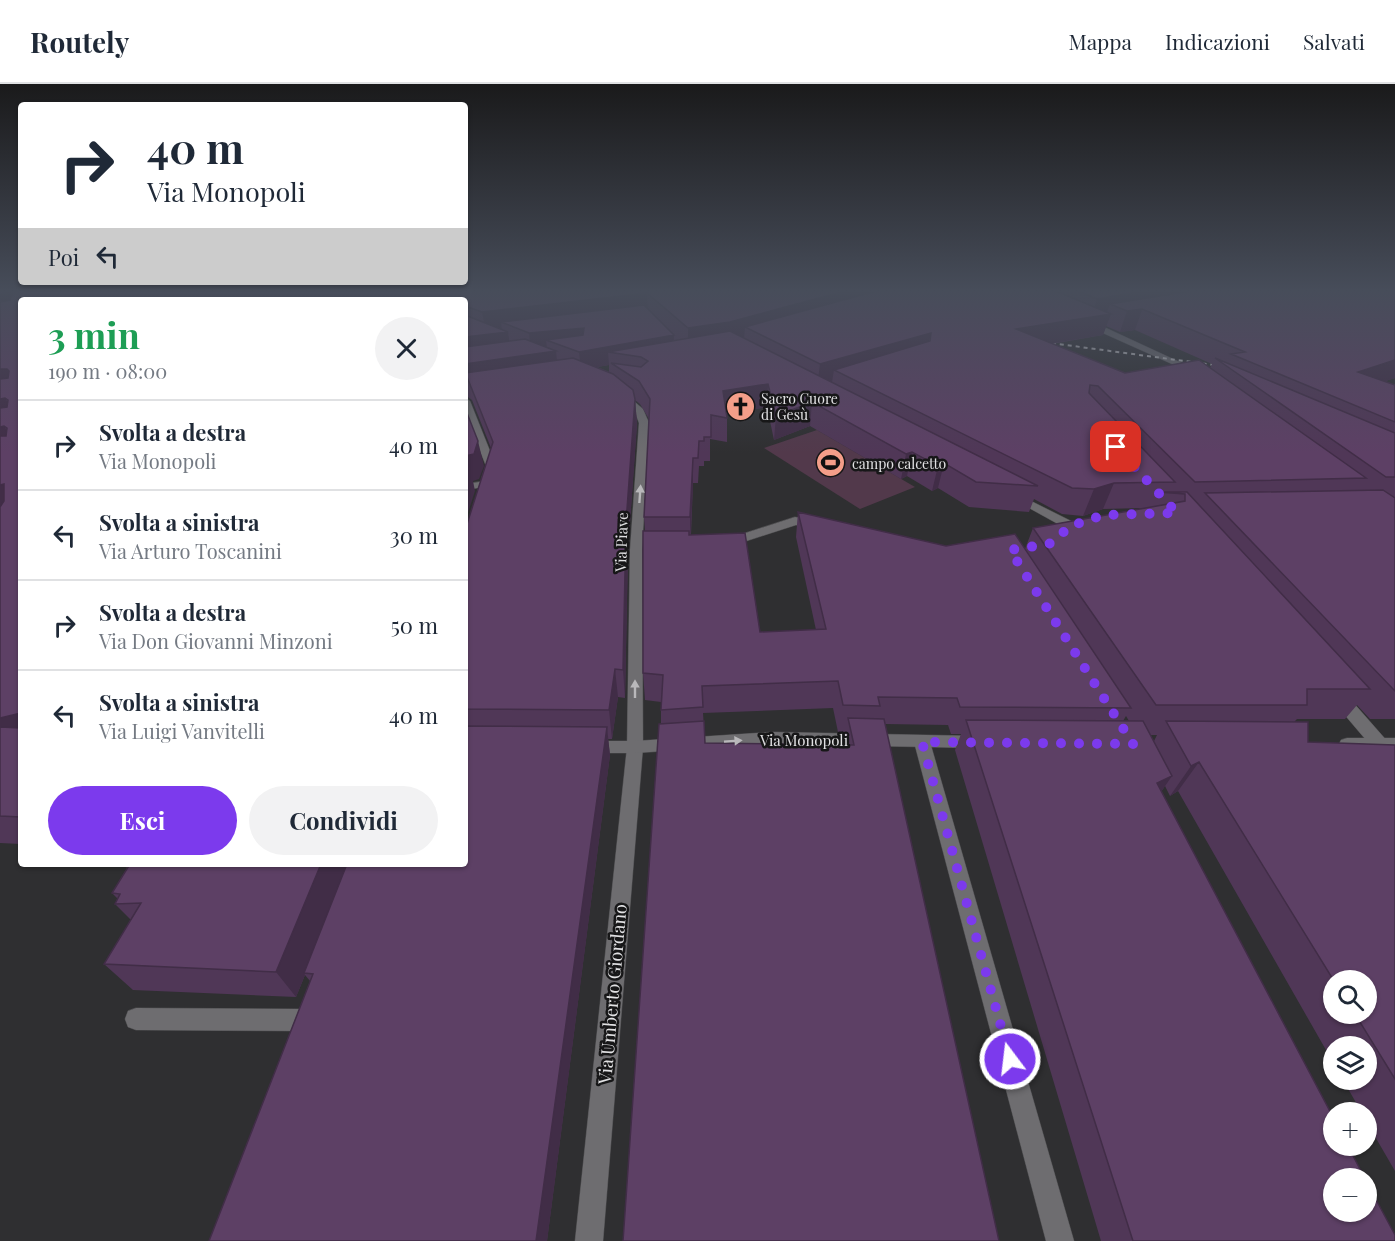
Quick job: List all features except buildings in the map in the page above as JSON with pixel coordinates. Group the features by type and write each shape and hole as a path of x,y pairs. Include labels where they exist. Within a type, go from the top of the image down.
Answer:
{"street":[{"path":"1138,345 1210,378"},
{"path":"1166,358 1195,380"},
{"name":"Via Piave","path":"609,388 632,402 640,411 644,423 635,747"},
{"path":"468,409 490,466 484,489 468,487"},
{"path":"1007,492 1076,524 1056,538"},
{"path":"717,546 795,521 827,528"},
{"path":"1325,682 1387,744 1395,762"},
{"name":"Via Monopoli","path":"578,747 635,747 773,738 992,742"},
{"path":"922,742 1060,1241"},
{"path":"1333,744 1387,744"},
{"name":"Via Umberto Giordano","path":"589,1241 635,747"},
{"path":"294,1042 311,998"},
{"path":"136,1019 303,1020"}],"shaded area":[{"name":"campo calcetto","path":"817,430 915,487 860,509 764,448"}],"railway":[{"path":"1066,345 1229,367"}],"place":[{"name":"Sacro Cuore di Gesù","path":"740,406"},
{"name":"campo calcetto","path":"831,463"}],"route":[{"path":"1010,1059 922,742 1133,744 1010,550 1049,544 1071,526 1103,515 1177,513 1116,447"}]}
